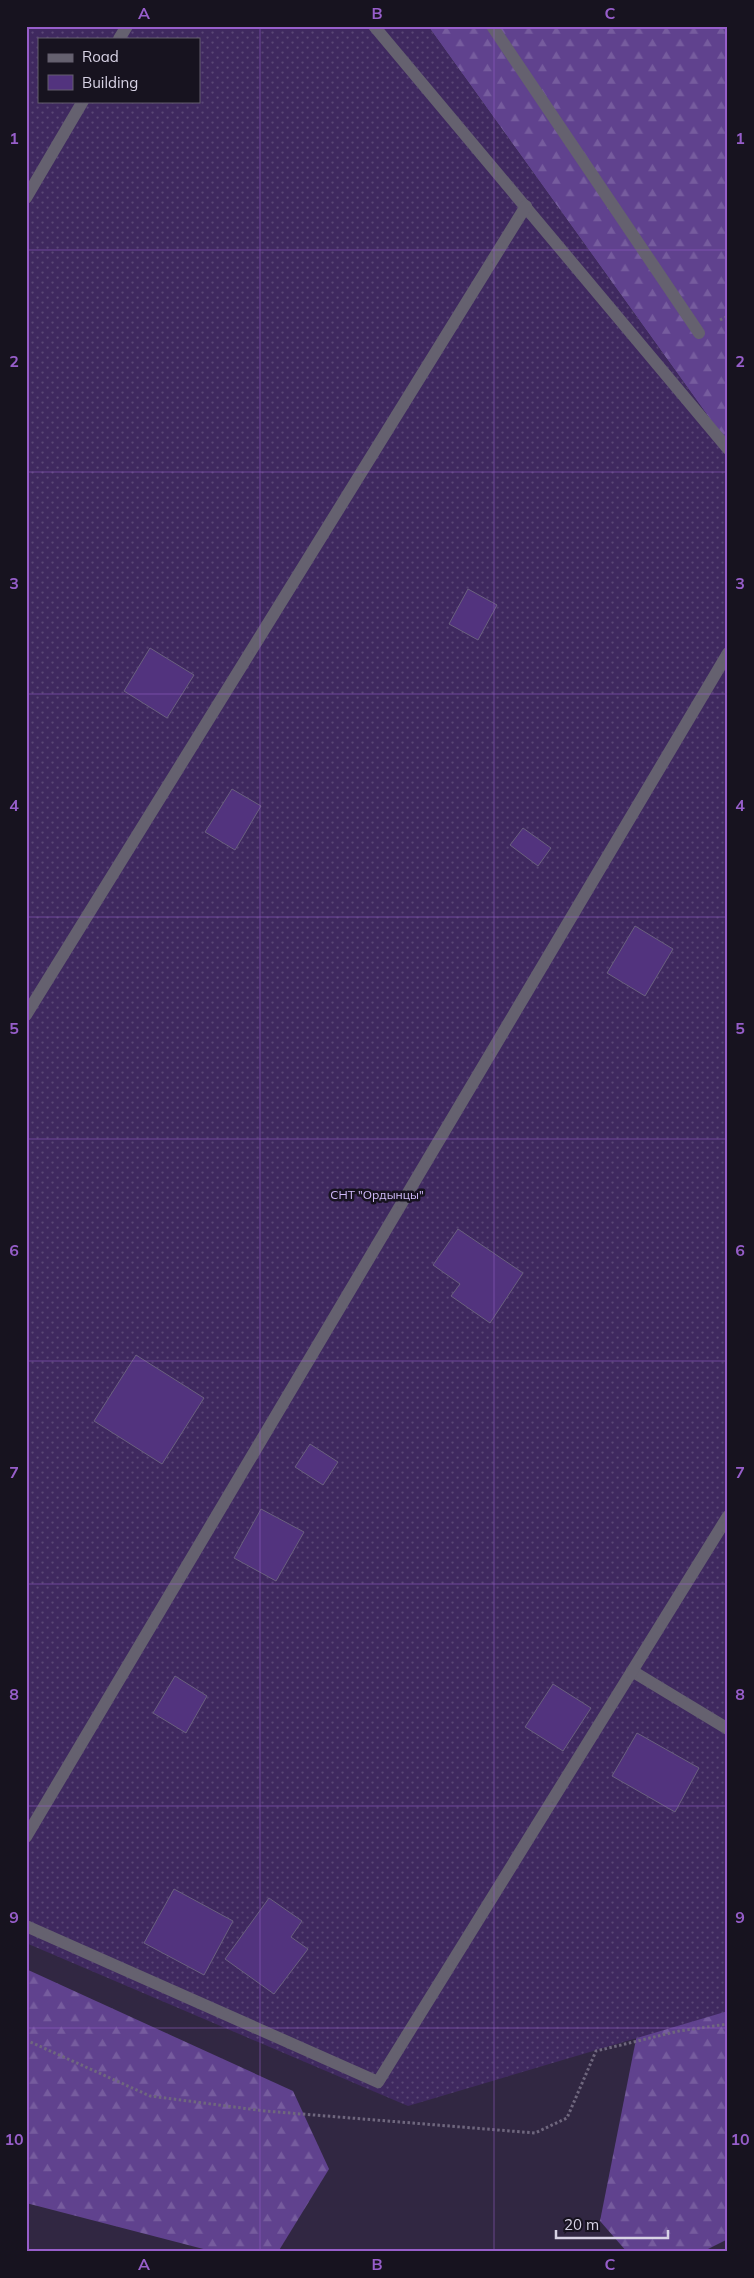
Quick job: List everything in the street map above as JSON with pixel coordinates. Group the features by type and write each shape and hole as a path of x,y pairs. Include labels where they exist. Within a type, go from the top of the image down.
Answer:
{"street":[{"path":"120,38 126,26"},
{"path":"374,26 728,449"},
{"path":"492,26 699,333"},
{"path":"26,198 82,102"},
{"path":"26,1015 526,206"},
{"path":"26,1837 728,653"},
{"path":"26,1926 378,2082 728,1516"},
{"path":"632,1671 728,1729"}],"green space":[{"name":"СНТ \"Ордынцы\"","path":"26,26 428,26 728,444 728,2011 408,2106 26,1943"},
{"path":"428,26 728,26 728,444"},
{"path":"728,1961 728,2239 702,2252 627,2252 600,2221 645,1994"},
{"path":"26,1969 293,2091 329,2169 278,2252 215,2252 26,2203"}],"building":[{"path":"468,589 497,605 478,640 449,624"},
{"path":"150,648 194,675 167,718 124,691"},
{"path":"232,789 261,806 235,850 205,832"},
{"path":"523,828 551,848 538,866 510,845"},
{"path":"635,926 673,949 645,996 607,973"},
{"path":"458,1229 523,1273 490,1323 451,1296 460,1284 433,1265"},
{"path":"136,1355 204,1398 162,1464 94,1421"},
{"path":"310,1444 338,1462 323,1485 295,1467"},
{"path":"261,1509 304,1532 276,1581 234,1558"},
{"path":"175,1676 207,1696 186,1733 153,1713"},
{"path":"553,1684 591,1708 563,1751 525,1727"},
{"path":"637,1733 699,1768 675,1812 612,1776"},
{"path":"174,1889 233,1921 204,1975 144,1943"},
{"path":"269,1898 302,1921 291,1937 308,1949 274,1994 225,1959"}]}
